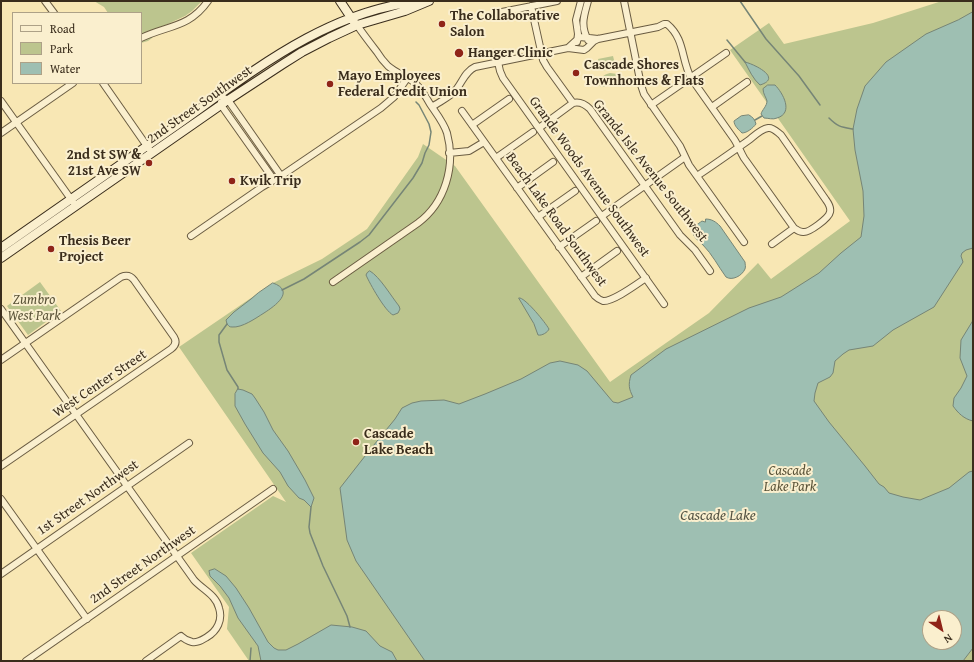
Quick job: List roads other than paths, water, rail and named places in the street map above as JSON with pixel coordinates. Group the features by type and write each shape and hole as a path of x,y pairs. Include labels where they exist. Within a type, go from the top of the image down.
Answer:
{"main road":[{"path":"340,1 357,25"},
{"name":"2nd Street Southwest","path":"1,248 287,49 322,30 351,17 384,7 423,1"},
{"name":"2nd Street Southwest","path":"1,258 268,73 302,52 357,25 405,11 429,1"}],"street":[{"path":"45,1 53,12"},
{"path":"142,38 156,31 189,20 201,11 208,1"},
{"path":"502,12 557,1"},
{"path":"581,1 576,20 578,34 577,46 581,49"},
{"path":"588,1 583,18 583,26 589,42 588,47"},
{"path":"624,1 642,89 651,105 684,152 689,165 744,242"},
{"name":"Grande Isle Avenue Southwest","path":"531,6 541,54 547,67 573,103 582,103 590,109 680,235 695,250 710,270"},
{"path":"579,8 585,10"},
{"path":"568,48 582,37 587,39 598,39 667,24 679,40 684,53 687,70 691,78 735,140 738,147 744,158 794,228 800,232 806,232 828,217 830,207 826,200 781,136 773,129 764,129 738,147 698,176"},
{"path":"333,282 422,220 437,203 447,180 450,164 448,142 445,130 432,107 417,86 408,77 393,70 386,64 357,25"},
{"path":"432,107 455,91 470,70 478,66 568,48 586,49 598,39"},
{"path":"651,105 726,53"},
{"name":"Grande Woods Avenue Southwest","path":"498,62 503,78 664,304"},
{"path":"191,236 386,104 398,92 408,77"},
{"path":"712,107 747,82"},
{"path":"1,133 72,84"},
{"path":"104,84 153,153"},
{"path":"220,95 274,180"},
{"path":"472,125 509,99"},
{"path":"1,101 76,206"},
{"path":"225,103 281,176"},
{"path":"539,128 573,103"},
{"name":"Beach Lake Road Southwest","path":"462,111 595,296 604,301 614,298 646,278"},
{"path":"496,158 533,132"},
{"path":"449,154 469,152 484,142"},
{"path":"602,216 685,157"},
{"path":"517,188 554,162"},
{"path":"538,217 575,191"},
{"path":"559,247 596,221"},
{"path":"772,244 794,228"},
{"path":"581,277 617,251"},
{"name":"West Center Street","path":"1,466 171,349 176,341 134,280 129,276 124,276 25,343"},
{"path":"1,309 177,556 198,584 212,595 220,608 220,621 214,632 200,641 192,642 181,636 146,661"},
{"path":"1,360 25,343"},
{"name":"1st Street Northwest","path":"1,574 189,443"},
{"name":"2nd Street Northwest","path":"26,661 273,489"},
{"path":"1,499 87,619"}],"water":[{"name":"Cascade Lake","path":"973,12 973,248 962,253 961,256 963,262 934,307 893,330 873,346 849,350 843,354 835,361 833,373 830,377 818,383 814,401 879,484 889,493 920,500 949,488 969,472 973,471 973,648 963,661 425,661 356,561 347,540 340,488 395,419 402,408 412,403 421,401 444,400 459,404 521,379 550,363 560,361 578,365 587,371 613,402 618,403 633,397 629,387 631,375 666,349 749,308 781,297 819,273 861,237 864,216 863,191 855,150 853,129 857,109 865,86 886,62 926,34"},
{"path":"745,62 760,68 768,75 769,79 760,85 753,77"},
{"path":"768,85 775,85 784,98 786,107 785,112 775,119 764,118 761,114 767,101 763,89"},
{"path":"749,115 754,119 756,124 750,130 742,133 734,121 741,116"},
{"path":"706,219 714,221 720,226 745,262 745,269 742,274 737,277 726,277 709,252 694,235 694,227 702,221 705,222"},
{"path":"370,271 381,282 399,306 400,309 398,313 393,315 390,313 374,291 366,275"},
{"path":"273,283 280,286 283,290 283,294 278,303 253,320 244,324 231,327 227,324 226,320 234,312"},
{"path":"519,298 527,303 544,321 549,329 546,332 538,335 534,324"},
{"path":"973,318 973,421 967,419 953,406 954,398 967,376 960,358 961,340"},
{"path":"238,389 252,394 264,412 273,430 288,451 305,480 314,498 311,507 304,500 299,498 288,486 280,472 263,453 245,424 235,406 235,394"},
{"path":"215,569 226,576 236,588 268,642 274,648 278,650 286,650 331,625 352,627 366,631 380,646 392,652 397,661 261,661 258,646 238,618 229,598 210,576 209,571"}],"waterway":[{"path":"740,1 766,39 799,76 820,105"},
{"path":"727,40 745,62"},
{"path":"282,290 304,279 369,235 413,178 422,163 429,145 431,132 429,124 416,102"},
{"path":"755,120 762,116"},
{"path":"829,118 840,126 853,129"},
{"path":"227,324 219,335 219,342 227,370 238,389"},
{"path":"311,507 309,527 310,533 323,566 347,616 350,627"},
{"path":"250,661 251,648"}],"place":[{"name":"The Collaborative Salon","path":"442,24"},
{"name":"Hanger Clinic","path":"459,53"},
{"name":"Cascade Shores Townhomes & Flats","path":"576,73"},
{"name":"Mayo Employees Federal Credit Union","path":"330,84"},
{"name":"2nd St SW & 21st Ave SW","path":"149,163"},
{"name":"Kwik Trip","path":"232,181"},
{"name":"Thesis Beer Project","path":"51,249"},
{"name":"Cascade Lake Beach","path":"356,442"}],"park label":[{"name":"Zumbro West Park","path":"34,308"},
{"name":"Cascade Lake Park","path":"790,480"}]}
